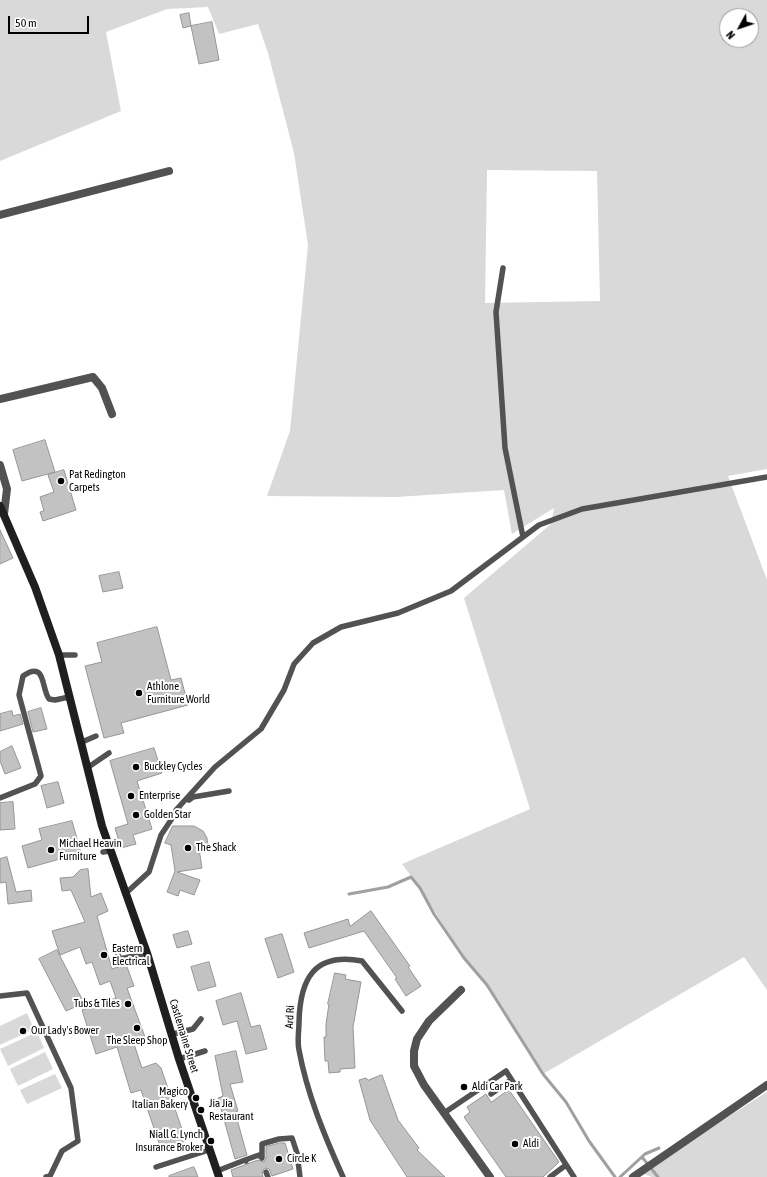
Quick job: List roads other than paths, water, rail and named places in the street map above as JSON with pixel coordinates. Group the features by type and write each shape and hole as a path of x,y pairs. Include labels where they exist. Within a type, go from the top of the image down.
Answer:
{"main road":[{"name":"Castlemaine Street","path":"0,506 35,587 59,655 68,697 82,742 106,851 127,898 147,953 209,1150 218,1174"}],"street":[{"path":"0,216 169,171"},
{"path":"0,399 93,377 102,388 112,414"},
{"path":"0,465 7,489 4,514"},
{"path":"461,990 429,1021 417,1039 414,1051 414,1066 424,1085 490,1177"},
{"path":"634,1177 655,1161 767,1085"}],"lane":[{"path":"502,268 496,312 505,448 523,537"},
{"path":"127,898 149,872 161,835 176,810 215,767 260,729 284,690 294,664 313,643 341,627 398,613 451,591 540,525 582,509 767,477"},
{"path":"59,655 75,656"},
{"path":"0,798 36,784 41,776 20,696 23,676 33,671 38,672 43,676 45,694 49,699 55,700 68,697"},
{"path":"82,742 96,736"},
{"path":"87,768 109,753"},
{"path":"176,810 193,797 229,791"},
{"path":"115,947 120,959 147,953"},
{"name":"Ard Rí","path":"343,1177 313,1101 299,1049 300,1006 304,988 312,973 325,962 345,958 362,961 402,1011"},
{"path":"0,996 27,993 71,1088 78,1141 62,1151 50,1176 46,1177"},
{"path":"173,1034 193,1029 201,1019"},
{"path":"180,1059 205,1051"},
{"path":"444,1113 506,1071 574,1177"},
{"path":"491,1094 511,1080"},
{"path":"218,1174 259,1155 262,1158 262,1144 279,1139 292,1138 297,1153 300,1177"},
{"path":"156,1167 209,1150"},
{"path":"550,1177 566,1165"}],"waterway":[{"path":"349,894 388,887 411,877 420,888 434,914 464,958 487,985 543,1074 566,1102 589,1141 615,1177"},
{"path":"620,1177 645,1154 659,1148"},
{"path":"642,1157 658,1177"}],"place":[{"name":"Pat Redington Carpets","path":"61,481"},
{"name":"Athlone Furniture World","path":"139,693"},
{"name":"Buckley Cycles","path":"136,767"},
{"name":"Enterprise","path":"131,796"},
{"name":"Golden Star","path":"136,815"},
{"name":"The Shack","path":"188,848"},
{"name":"Michael Heavin Furniture","path":"51,850"},
{"name":"Eastern Electrical","path":"104,955"},
{"name":"Tubs & Tiles","path":"128,1004"},
{"name":"The Sleep Shop","path":"137,1028"},
{"name":"Our Lady's Bower","path":"23,1031"},
{"name":"Aldi Car Park","path":"464,1087"},
{"name":"Magico Italian Bakery","path":"196,1098"},
{"name":"Jia Jia Restaurant","path":"201,1110"},
{"name":"Niall G. Lynch Insurance Broker","path":"211,1141"},
{"name":"Aldi","path":"515,1144"},
{"name":"Circle K","path":"279,1159"}]}
